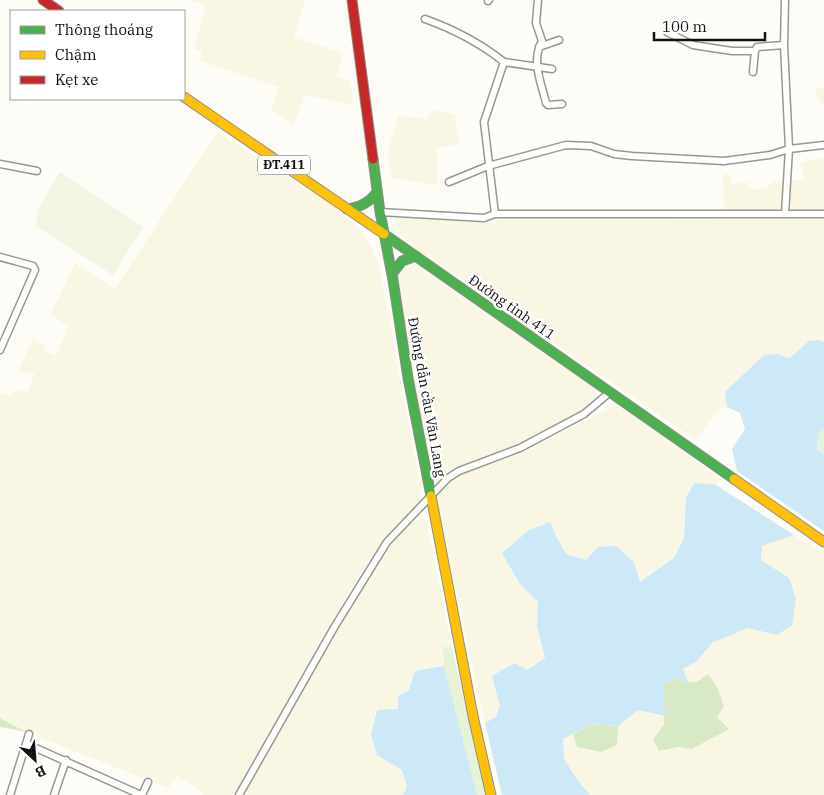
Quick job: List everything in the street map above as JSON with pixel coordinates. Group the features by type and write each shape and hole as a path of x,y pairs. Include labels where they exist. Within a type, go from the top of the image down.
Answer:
{"main road":[{"path":"43,0 58,10"},
{"name":"Đường dẫn cầu Văn Lang","path":"352,0 377,192 408,378 472,716 491,795"},
{"name":"Đường tỉnh 411","path":"185,98 416,256 824,542"},
{"path":"347,209 366,204 372,200 377,192"},
{"path":"392,274 402,261 416,256"}],"street":[{"path":"538,0 536,23 542,41 538,48 537,66 546,103 548,105 562,104"},
{"path":"784,0 784,45 789,149 785,214"},
{"path":"425,19 450,28 504,62 552,69"},
{"path":"667,32 693,45 755,51"},
{"path":"538,48 559,40"},
{"path":"752,72 757,47 784,45"},
{"path":"495,214 484,122 504,62"},
{"path":"449,182 488,166 566,146 591,146 614,154 632,156 724,160 770,156 789,149 824,145"},
{"path":"0,164 38,171"},
{"path":"380,212 484,218 495,214 824,214"},
{"path":"0,257 33,266 35,270 0,350"},
{"path":"239,795 335,626 387,542 448,478 459,471 520,448 584,414 609,392"},
{"path":"10,795 29,734"},
{"path":"27,744 141,795 148,782"},
{"path":"54,795 66,760"}],"shaded area":[{"path":"189,0 305,0 294,37 343,53 336,77 350,80 353,105 305,95 294,125 271,109 279,87 200,61 202,52 194,49 206,6"},
{"path":"824,86 824,108 814,91"},
{"path":"430,110 455,114 459,144 437,148 438,185 391,178 388,152 398,115 427,119"},
{"path":"217,132 332,205 357,227 372,248 379,265 421,490 421,499 415,508 383,542 358,576 234,795 203,795 204,792 177,776 168,788 26,732 0,718 0,392 11,395 13,390 27,392 35,374 18,371 33,339 46,347 44,351 56,356 68,326 50,315 75,263 115,289"},
{"path":"824,158 824,210 787,210 788,180 805,180 800,163"},
{"path":"723,174 730,174 732,184 748,182 749,190 765,188 774,182 784,181 783,211 724,211"},
{"path":"396,217 492,223 502,217 824,219 824,342 819,340 809,341 790,358 777,354 725,392 727,407 716,412 696,440 415,249 403,237 394,222"},
{"path":"407,262 414,263 598,391 584,411 506,451 480,458 447,473 438,483 432,484 396,283 397,271"},
{"path":"614,406 625,409 719,478 716,485 695,483 686,497 684,538 674,559 640,582 634,562 598,547 586,561 566,554 556,536 520,584 538,602 537,626 545,658 527,670 500,706 496,717 485,723 436,501 439,491 456,477 482,466 521,454"},
{"path":"423,518 426,519 452,647 443,647 444,666 415,672 409,690 398,710 376,710 371,734 377,755 402,770 407,787 403,795 242,795 363,579 407,525"},
{"path":"794,535 824,554 824,795 590,795 564,759 563,739 573,733 577,747 601,752 617,745 618,726 638,710 665,716 664,724 653,740 659,751 678,747 692,749 729,728 717,717 708,674 697,682 688,682 683,669 697,661 712,643 748,628 776,635 761,560 762,546"}],"green space":[{"path":"60,172 143,227 113,275 36,226 38,210"},
{"path":"824,429 824,454 817,450 818,434"},
{"path":"443,647 452,647 486,795 477,795 444,666"},
{"path":"708,674 717,687 724,706 717,717 729,729 692,749 678,747 659,751 653,740 664,724 664,685 680,678 684,682 697,682"},
{"path":"0,718 26,732 0,727"},
{"path":"591,724 618,726 617,745 601,752 577,747 573,734"}],"water":[{"path":"819,340 824,342 824,429 818,434 817,450 824,454 824,531 737,471 732,449 745,429 740,413 727,407 725,392 764,355 777,354 790,358 809,341"},
{"path":"695,483 716,485 794,535 762,546 761,560 789,578 796,599 792,626 776,635 748,628 712,643 697,661 683,669 688,682 684,682 679,678 664,685 665,716 638,710 618,726 591,724 563,739 564,759 590,795 502,795 485,723 496,717 500,706 492,676 515,663 527,670 545,658 537,626 538,602 520,584 502,553 528,531 550,522 566,554 586,560 598,547 616,546 634,562 640,582 674,558 684,538 686,497"},
{"path":"444,666 477,795 403,795 407,787 402,770 377,755 371,734 377,710 398,709 398,696 409,690 415,671"}],"traffic: fast":[{"path":"373,159 408,378 431,496"},
{"path":"347,209 364,204 377,192"},
{"path":"384,234 734,479"},
{"path":"392,274 402,261 416,256"}],"traffic: slow":[{"path":"185,98 384,234"},
{"path":"734,479 824,542"},
{"path":"431,496 473,716 491,795"}],"traffic: jam":[{"path":"43,0 58,10"},
{"path":"352,0 373,159"}]}
